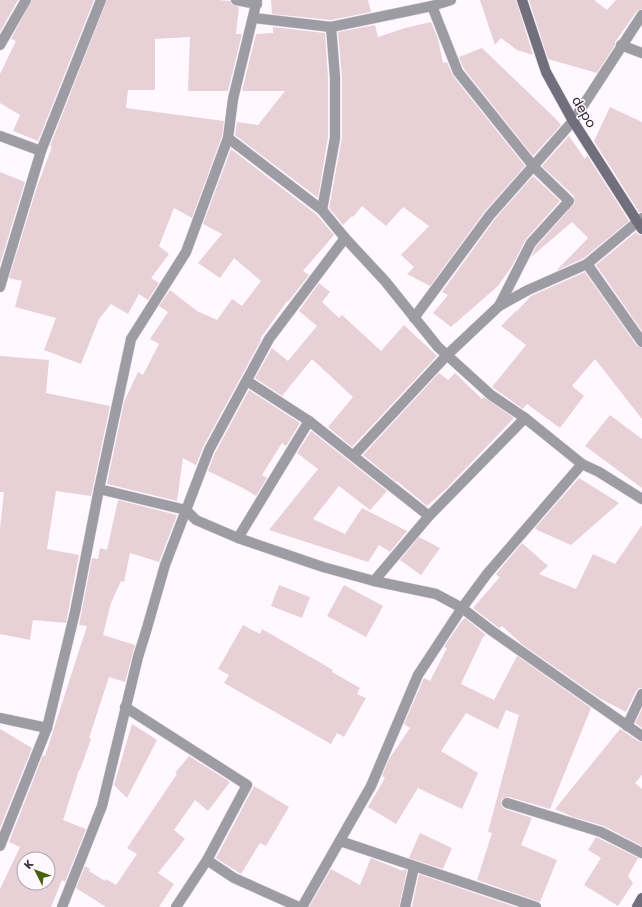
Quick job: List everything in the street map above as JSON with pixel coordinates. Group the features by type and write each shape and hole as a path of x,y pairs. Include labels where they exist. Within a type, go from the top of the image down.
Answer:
{"street":[{"path":"0,45 26,0"},
{"path":"0,287 41,150 101,0"},
{"path":"0,846 47,728 75,612 99,489 131,339 186,252 228,138 233,99 257,2 236,0"},
{"path":"254,18 330,27 432,6 451,0"},
{"name":"depo","path":"522,0 546,72 573,121 640,223"},
{"path":"432,6 458,72 534,167 569,201 531,243 499,306"},
{"path":"414,318 490,215 534,167 573,121 621,45 642,15"},
{"path":"322,210 335,138 335,77 330,27"},
{"path":"621,45 642,52"},
{"path":"0,136 41,150"},
{"path":"228,138 322,210 345,238 385,281 438,347 491,395 525,418 582,464 599,472 641,498"},
{"path":"354,455 447,355 499,306 528,290 587,264 640,223"},
{"path":"62,907 102,806 138,657 165,565 209,450 269,339 345,238"},
{"path":"587,264 642,342"},
{"path":"247,381 309,421 354,455 429,516"},
{"path":"374,581 429,516 525,418"},
{"path":"238,538 309,421"},
{"path":"207,860 234,878 300,907 371,786 418,675 462,608 487,574 582,464"},
{"path":"99,489 186,510 196,520 238,538 323,567 374,581 436,594 462,608 492,631 642,736"},
{"path":"627,726 642,694"},
{"path":"125,707 247,785 207,860 176,907"},
{"path":"0,718 47,728"},
{"path":"507,803 601,832 642,853"},
{"path":"340,841 536,907"},
{"path":"405,907 414,867"},
{"path":"637,907 642,898"}],"building":[{"path":"0,0 18,0 0,32"},
{"path":"32,0 94,0 38,141 13,131 20,115 0,103 0,74 16,41 11,39"},
{"path":"107,0 230,1 232,5 239,7 236,34 242,34 228,91 188,91 190,37 155,39 155,90 128,90 126,108 224,121 222,136 192,218 174,208 159,246 169,254 151,278 159,283 148,300 139,294 128,314 111,304 99,319 81,364 44,350 56,318 15,307 22,281 9,278 37,187 52,147 50,146"},
{"path":"271,0 368,0 371,12 331,20 272,14"},
{"path":"480,0 516,0 533,55 517,50 501,38 495,45"},
{"path":"529,0 594,0 607,10 616,0 642,0 642,9 637,11 615,42 615,45 597,73 548,59"},
{"path":"431,22 438,39 443,63 447,62 453,76 525,166 485,211 430,286 407,274 414,267 401,255 429,226 403,207 386,226 362,206 353,217 352,216 343,225 329,208 342,138 342,77 338,32 375,25 378,37 405,28"},
{"path":"273,27 325,33 328,77 328,137 318,198 235,135 237,122 258,125 285,91 242,91 256,34 273,33"},
{"path":"482,48 561,125 533,156 464,69 459,57"},
{"path":"610,107 642,122 642,212 639,212 594,141"},
{"path":"569,136 585,159 587,155 629,221 584,258 556,271 588,238 572,222 531,257 536,247 575,203 574,196 542,166"},
{"path":"231,149 317,215 334,235 303,271 309,275 288,302 287,301 260,339 261,340 203,447 196,465 183,458 177,501 107,484 124,402 138,372 143,375 159,344 150,339 168,312 159,306 170,290 197,311 217,320 232,299 242,306 261,281 234,258 220,278 198,263 222,234 203,224"},
{"path":"0,172 25,182 0,264"},
{"path":"533,176 560,201 526,239 512,266 498,286 451,327 433,313 448,295 442,292 495,219"},
{"path":"636,232 639,235 642,235 642,331 596,265"},
{"path":"585,272 637,346 642,348 642,419 595,359 572,386 584,396 560,428 527,404 523,409 492,387 526,345 501,326 531,296"},
{"path":"319,283 330,292 322,302 339,318 342,315 381,351 404,325 437,356 352,447 328,427 353,397 312,359 282,396 255,378 272,348 288,361 317,326 299,311"},
{"path":"0,356 49,360 46,393 110,406 91,496 56,491 47,549 79,555 66,623 33,620 30,640 0,634 0,529 4,492 0,492"},
{"path":"439,373 448,380 455,373 482,399 484,397 514,418 447,488 427,506 363,455"},
{"path":"249,390 300,423 286,446 282,443 262,475 267,478 256,496 208,471 215,453"},
{"path":"610,415 642,439 642,488 585,446"},
{"path":"311,431 387,491 370,510 339,486 313,519 345,534 362,508 407,531 390,552 379,545 368,562 269,530 318,469 297,453"},
{"path":"579,478 619,503 571,545 535,528"},
{"path":"118,500 177,515 159,562 130,553 124,582 121,581 111,603 103,635 135,645 125,682 109,677 89,738 91,739 79,770 63,820 86,829 65,882 62,880 51,907 0,907 0,889 16,855 16,891 56,891 56,851 18,851 20,847 9,842 43,755 45,756 87,626 79,625 92,558 98,559 100,548 107,550"},
{"path":"642,525 642,688 639,688 636,691 626,712 599,698 523,645 502,626 499,628 473,608 499,578 501,579 496,574 522,543 548,566 539,574 576,589 593,554 615,564"},
{"path":"419,537 440,548 421,575 400,560"},
{"path":"279,585 310,597 302,618 271,606"},
{"path":"344,585 383,606 366,637 327,616"},
{"path":"465,618 486,635 483,637 461,684 494,700 517,656 591,708 550,809 509,797 503,798 501,801 502,807 505,809 532,818 521,845 557,860 540,902 477,880 492,833 488,832 519,715 506,710 498,729 466,713 441,751 478,773 462,809 418,788 396,824 368,807 385,778 382,776 389,759 410,728 404,724 424,678 430,681 447,648 444,647"},
{"path":"243,625 260,634 262,629 333,670 332,672 360,688 357,694 366,698 344,737 337,733 331,744 224,683 229,675 218,669"},
{"path":"642,709 642,728 635,723"},
{"path":"132,724 157,740 127,798 114,785"},
{"path":"0,729 32,748 0,828"},
{"path":"620,729 642,742 642,775 635,783 642,789 642,846 604,826 573,817 555,809"},
{"path":"189,756 230,782 208,811 195,800 174,830 185,839 158,873 174,884 159,907 106,907 76,888 85,866 90,869 89,871 105,881 106,879 116,885 137,854 127,848 177,774 175,773"},
{"path":"254,786 289,807 266,846 260,843 241,874 216,858"},
{"path":"420,833 452,848 443,869 409,858"},
{"path":"596,837 638,858 628,876 633,883 618,906 584,885 601,858 588,850"},
{"path":"371,858 403,871 404,869 407,870 399,907 309,907 331,869 360,885"},
{"path":"419,874 474,893 516,907 412,907"}]}
